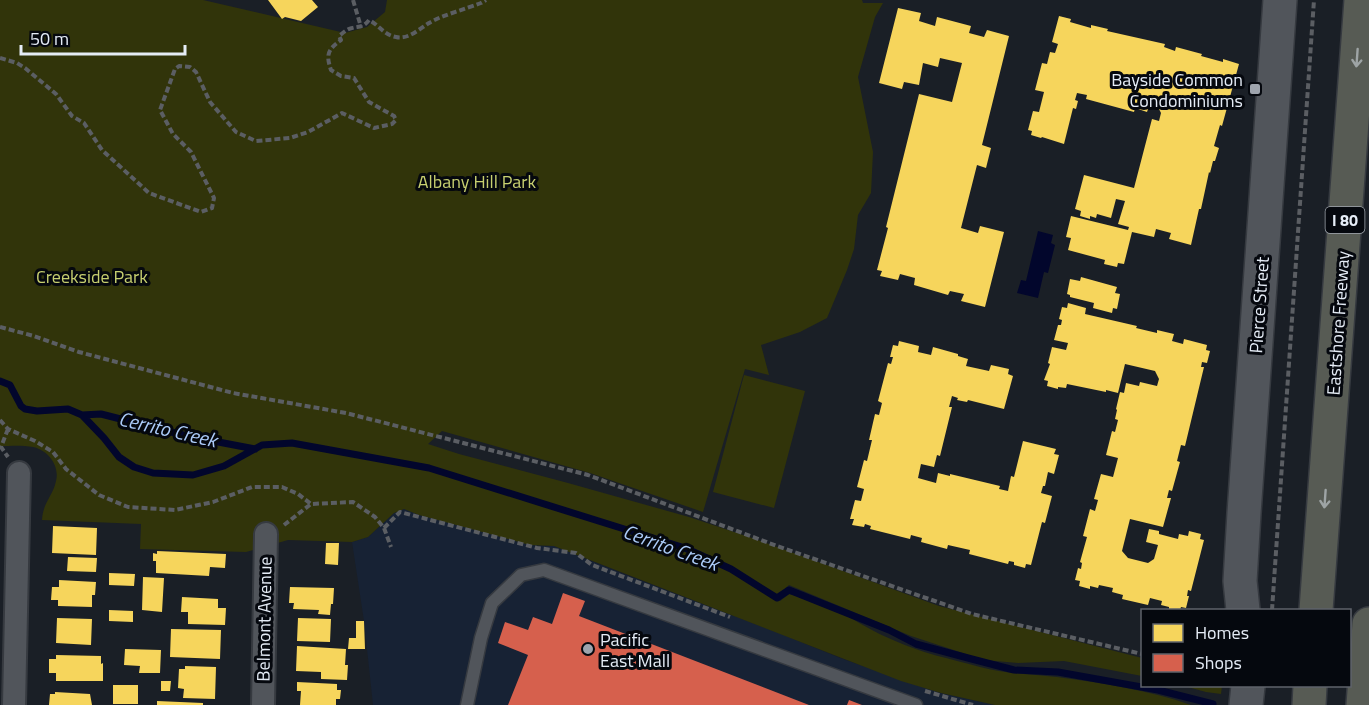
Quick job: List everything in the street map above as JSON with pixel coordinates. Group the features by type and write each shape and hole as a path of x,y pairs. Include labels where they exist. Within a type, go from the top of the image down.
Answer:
{"highway":[{"name":"Eastshore Freeway","path":"1316,609 1361,0"},
{"path":"1363,705 1369,624"},
{"path":"1309,705 1310,687"}],"street":[{"name":"Pierce Street","path":"1243,609 1240,581 1244,513 1280,0"},
{"path":"14,705 19,473"},
{"name":"Belmont Avenue","path":"263,705 266,534"},
{"path":"1246,705 1248,687"}],"lane":[{"path":"467,705 481,638 492,603 521,575 544,570 916,705"}],"path":[{"path":"353,0 361,27"},
{"path":"0,58 25,68 56,94 72,116 84,123 102,150 149,194 201,212 212,208 214,198 191,152 173,135 160,110 175,69 179,66 190,67 196,72 210,102 236,132 256,141 290,138 308,132 342,113 374,129 392,124 396,120 394,116 369,102 354,78 341,76 331,70 327,58 331,47 341,40 339,36 350,28 361,27 369,20 383,32 400,38 417,31 431,21 486,0"},
{"path":"1272,609 1314,0"},
{"path":"0,327 79,352 233,393 346,413 588,475 777,546 972,614 1141,654"},
{"path":"0,420 8,429 53,452 66,469 99,495 128,507 175,510 213,502 252,488 282,487 298,494 311,504"},
{"path":"8,429 1,447 19,473"},
{"path":"266,534 285,525 311,504 353,502 375,517 384,528 391,547"}],"shaded area":[{"name":"Pacific East Mall","path":"404,509 530,545 554,546 840,658 941,693 995,705 373,705 364,621 352,542 368,537 394,513"}],"green space":[{"path":"0,0 203,0 345,33 367,27 385,12 387,0 862,0 863,3 883,3 875,17 858,77 873,152 871,193 858,215 854,249 847,270 827,318 800,332 761,345 769,375 745,369 703,512 590,473 442,431 428,444 689,517 939,606 1141,658 1141,676 1064,661 1018,663 984,660 911,636 789,585 775,598 780,601 789,594 812,601 914,649 990,669 1142,691 1191,705 995,705 941,693 901,681 554,546 530,545 404,509 394,513 368,537 352,542 288,540 246,552 140,549 141,524 42,520 44,508 53,491 57,475 52,460 43,451 33,447 0,446"},
{"path":"744,375 805,391 774,508 713,492"},
{"path":"1188,687 1222,687 1221,694"}],"water":[{"path":"1038,231 1053,235 1051,243 1055,245 1048,273 1044,272 1038,298 1017,293 1021,280 1026,281"}],"building: Homes":[{"path":"268,0 312,0 318,7 301,21 285,17 282,19"},
{"path":"898,8 921,13 919,21 935,26 937,17 971,26 969,33 984,37 987,30 1009,36 982,145 991,148 986,168 977,165 961,228 978,233 980,226 1004,232 985,307 961,301 964,294 950,291 948,295 914,285 915,278 900,274 898,280 880,276 882,271 877,270 919,94 952,102 962,63 940,58 938,67 923,63 919,85 904,82 902,89 879,83"},
{"path":"1059,16 1091,28 1091,25 1108,29 1107,31 1165,44 1164,47 1175,51 1176,47 1223,62 1223,59 1239,64 1222,126 1220,125 1214,146 1219,148 1209,172 1191,245 1169,239 1171,233 1156,229 1154,237 1132,232 1124,264 1118,263 1117,267 1104,264 1105,260 1068,250 1071,238 1066,237 1071,216 1128,230 1129,227 1118,224 1125,201 1116,199 1111,218 1097,214 1096,218 1090,216 1090,219 1080,216 1081,211 1075,209 1084,175 1134,188 1152,119 1159,121 1161,113 1157,105 1150,103 1147,112 1135,108 1134,112 1086,99 1087,95 1077,93 1076,109 1073,108 1064,144 1031,135 1032,131 1028,130 1033,111 1039,112 1044,92 1035,90 1042,63 1047,64 1050,52 1055,53 1058,44 1052,42"},
{"path":"1081,277 1117,287 1115,293 1120,294 1117,309 1113,308 1112,313 1093,308 1094,303 1070,297 1067,294 1070,279 1080,281"},
{"path":"1068,303 1086,308 1085,314 1157,333 1157,330 1174,334 1172,341 1183,344 1184,339 1207,345 1206,350 1210,351 1207,363 1202,362 1201,367 1204,367 1185,446 1181,445 1177,461 1180,462 1172,491 1169,490 1167,498 1171,498 1163,527 1130,519 1122,551 1128,558 1148,563 1154,559 1158,545 1146,542 1149,529 1178,539 1179,534 1188,536 1189,531 1201,534 1200,539 1204,540 1191,591 1188,590 1186,608 1169,609 1161,605 1162,601 1150,598 1148,605 1122,599 1123,595 1112,592 1113,588 1099,585 1098,588 1090,586 1090,589 1079,586 1080,581 1075,580 1078,568 1081,569 1082,563 1080,562 1087,537 1083,536 1090,509 1095,511 1098,500 1094,499 1101,474 1113,477 1118,458 1106,455 1112,431 1115,432 1118,420 1115,419 1120,392 1124,393 1126,383 1139,386 1140,382 1157,386 1159,379 1155,371 1125,364 1118,393 1067,384 1066,388 1058,387 1058,389 1047,386 1048,381 1044,380 1050,364 1048,363 1052,347 1066,350 1068,343 1054,340 1058,325 1061,325 1062,320 1059,319 1062,307 1067,308"},
{"path":"899,341 919,346 918,352 931,355 933,347 958,354 968,359 966,366 989,371 991,365 1009,369 1008,374 1013,376 1004,409 968,400 967,402 957,400 958,398 952,396 949,407 952,407 940,456 937,455 934,467 921,464 918,478 936,483 938,473 950,476 950,474 1000,486 999,489 1008,491 1023,441 1056,449 1054,454 1059,455 1054,474 1048,472 1041,493 1052,496 1045,523 1042,522 1031,565 1026,564 1025,568 1014,565 1014,562 1009,561 1008,564 969,554 970,550 948,545 947,549 921,542 922,538 911,535 910,539 870,529 871,526 865,524 864,527 852,525 854,519 850,519 855,500 861,501 864,489 857,487 864,460 867,461 875,414 879,415 882,403 878,401 888,363 891,364 893,357 890,357 893,345 898,346"},
{"path":"53,526 97,528 96,555 52,553"},
{"path":"326,543 339,543 338,565 325,564"},
{"path":"157,551 226,554 225,568 210,567 209,576 156,573 153,553 157,554"},
{"path":"68,557 97,558 96,572 67,571"},
{"path":"109,573 135,574 134,586 109,585"},
{"path":"143,577 164,578 162,612 142,610"},
{"path":"59,580 96,582 95,595 92,595 92,607 58,606 58,600 51,600 52,587 59,587"},
{"path":"290,587 334,588 330,615 318,614 319,610 293,609 294,603 289,603"},
{"path":"182,597 218,599 218,608 226,608 225,625 188,624 188,612 181,612"},
{"path":"109,610 133,611 133,622 109,621"},
{"path":"57,618 92,619 91,645 56,643"},
{"path":"298,618 331,619 330,642 297,641"},
{"path":"356,621 364,621 365,649 348,649 349,638 356,638"},
{"path":"171,629 221,630 220,659 170,657"},
{"path":"297,646 346,649 347,680 321,679 321,672 296,671"},
{"path":"125,649 161,650 160,673 139,673 140,666 124,665"},
{"path":"56,655 101,656 103,681 56,681 56,673 49,673 49,659 56,659"},
{"path":"185,666 216,667 215,699 183,698 184,689 178,688 179,669 185,669"},
{"path":"161,681 171,681 170,691 161,691"},
{"path":"297,682 337,684 337,690 341,690 340,699 336,699 336,705 300,705 301,691 297,691"},
{"path":"113,685 138,685 138,704 113,704"},
{"path":"55,692 90,694 92,705 49,705 50,694 55,694"},
{"path":"157,701 203,703 203,705 157,705"}],"building: Shops":[{"name":"Pacific East Mall","path":"563,593 585,601 579,616 809,705 508,705 528,655 498,643 505,622 528,630 533,617 552,624"},
{"path":"849,700 862,705 847,705"}],"waterway":[{"name":"Cerrito Creek","path":"0,381 10,385 21,406 25,409 37,411 68,409 82,415 119,457 134,467 153,473 193,475 224,466 262,445 292,443 429,468 685,548 731,569 777,598 789,590 889,630 916,644 1014,670 1058,672 1141,687"},
{"name":"Cerrito Creek","path":"82,415 101,414 187,436 255,449"},
{"name":"Cerrito Creek","path":"1141,687 1213,704"}],"place":[{"name":"Bayside Common Condominiums","path":"1255,89"},
{"name":"Pacific East Mall","path":"588,649"}],"park label":[{"name":"Albany Hill Park","path":"477,181"},
{"name":"Creekside Park","path":"92,276"}]}
